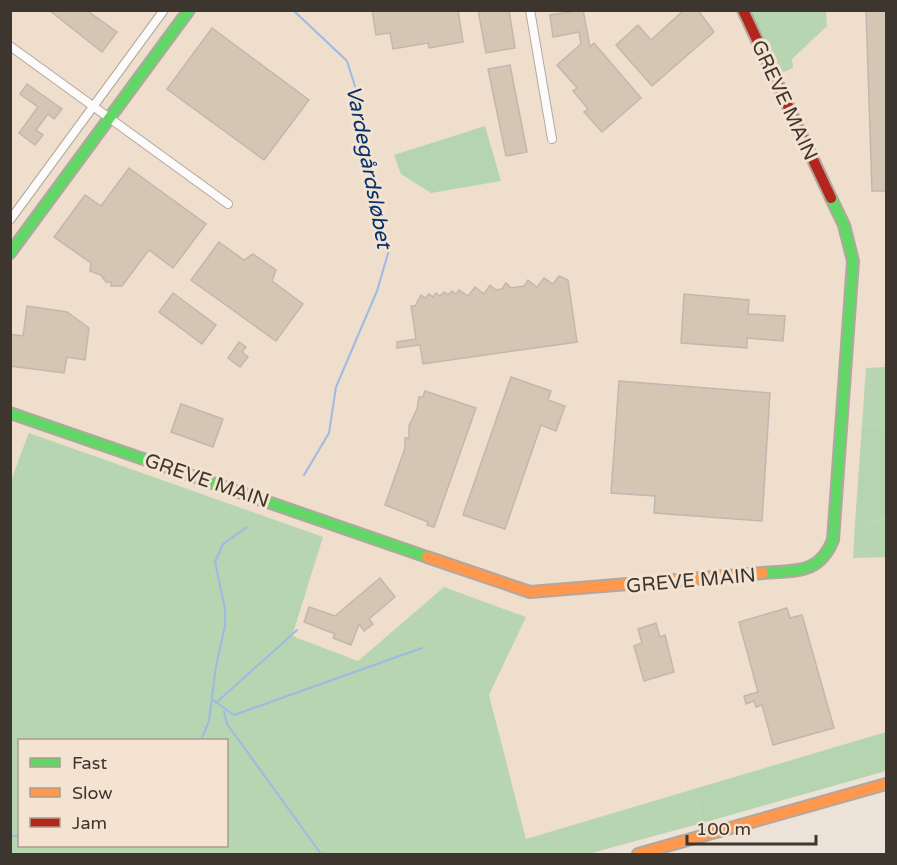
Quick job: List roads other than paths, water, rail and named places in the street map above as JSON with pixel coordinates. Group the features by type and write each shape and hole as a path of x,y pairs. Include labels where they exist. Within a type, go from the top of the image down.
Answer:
{"street":[{"path":"10,220 164,10"},
{"path":"10,254 189,10"},
{"path":"530,10 552,139"},
{"name":"GREVE MAIN","path":"10,413 531,592 809,569 829,552 833,540 853,261 844,225 743,10"},
{"path":"10,46 228,204"},
{"path":"639,855 886,784"}],"waterway":[{"name":"Vardegårdsløbet","path":"293,10 347,61 361,105 373,193 389,250 377,291 336,387 329,433 304,475"},
{"name":"Vardegårdsløbet","path":"201,739 209,721 216,666 225,626 225,609 215,562 223,544 247,527"},
{"path":"216,703 297,630"},
{"path":"213,700 234,715 422,648"},
{"path":"224,711 227,724 321,854"},
{"name":"Vardegårdsløbet","path":"10,837 18,835"}]}
